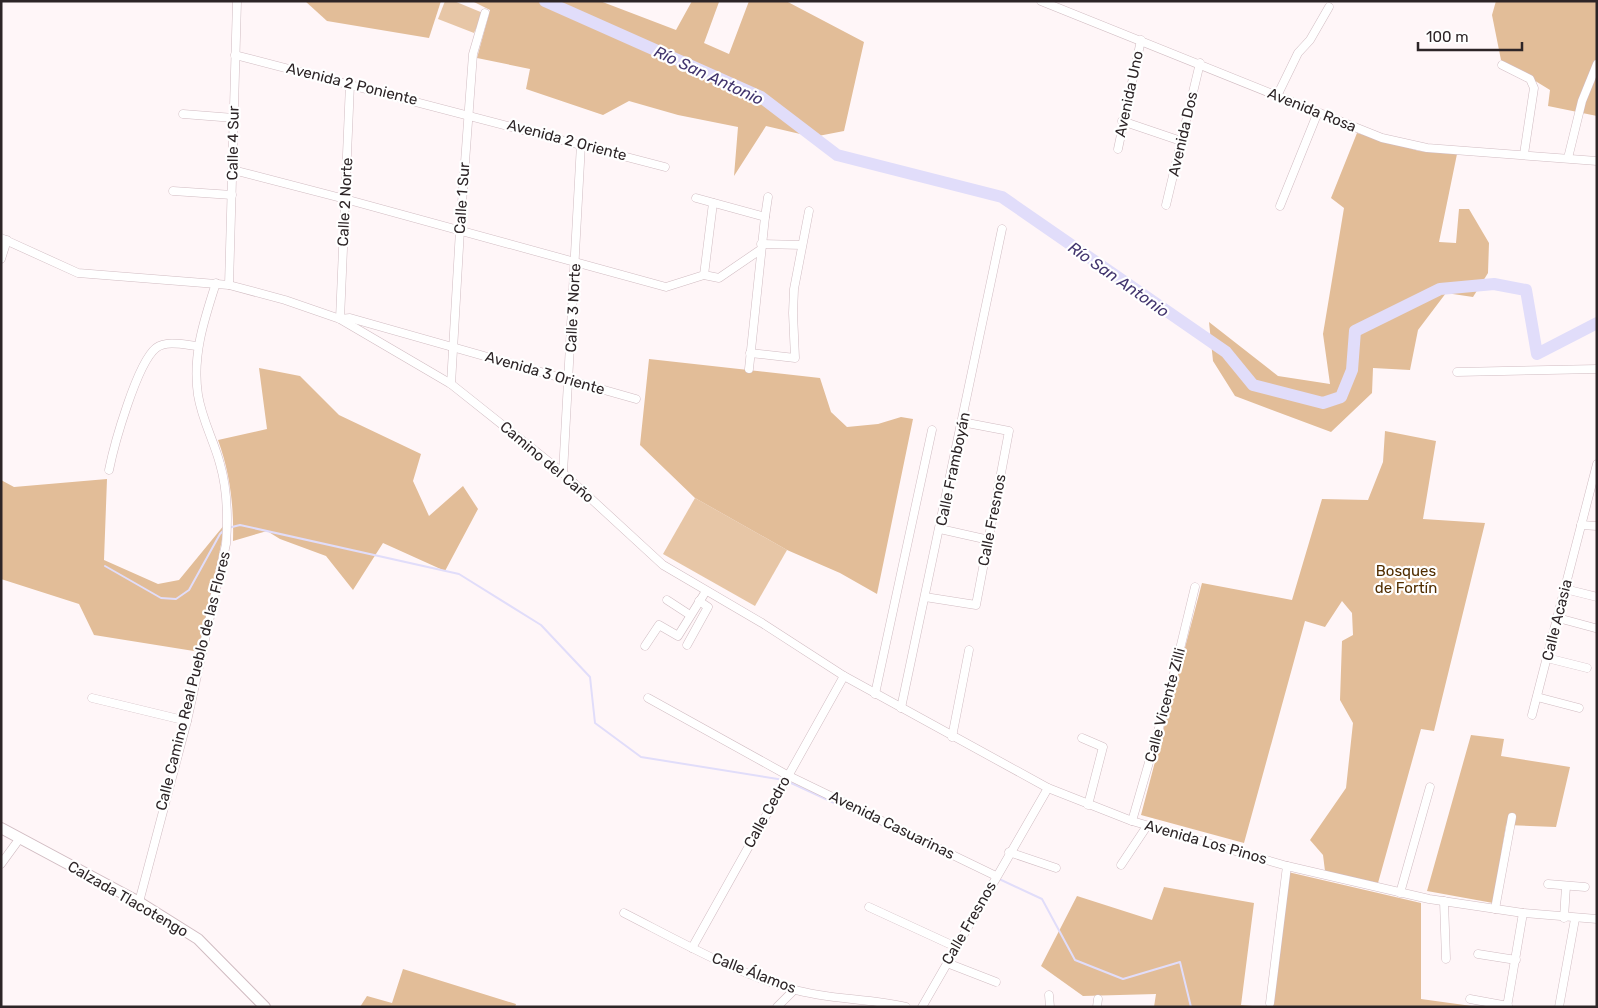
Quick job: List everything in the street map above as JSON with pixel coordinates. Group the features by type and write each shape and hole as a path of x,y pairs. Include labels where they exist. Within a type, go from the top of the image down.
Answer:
{"street":[{"name":"Calle 4 Sur","path":"229,285 237,1"},
{"name":"Avenida Rosa","path":"1042,1 1200,63 1382,138 1427,148 1597,160"},
{"path":"1277,96 1298,53 1310,40 1329,7"},
{"name":"Calle 1 Sur","path":"451,384 473,54 485,13"},
{"name":"Avenida Uno","path":"1118,149 1122,121 1141,40"},
{"name":"Avenida 2 Poniente","path":"235,55 468,114"},
{"name":"Avenida Dos","path":"1166,205 1200,63"},
{"path":"1568,158 1582,101 1597,64"},
{"path":"1502,65 1530,79 1534,88 1524,154"},
{"name":"Calle 2 Norte","path":"340,319 350,84"},
{"path":"1280,206 1318,112"},
{"path":"183,114 234,118"},
{"name":"Avenida 2 Oriente","path":"468,114 665,167"},
{"path":"1122,121 1181,141"},
{"name":"Calle 3 Norte","path":"563,473 576,263 581,144"},
{"path":"233,170 666,287 704,275 719,278 760,247 802,245"},
{"path":"173,191 232,195"},
{"path":"696,198 765,218"},
{"path":"749,369 760,247 768,198"},
{"path":"704,275 713,203"},
{"path":"750,353 795,358 794,297 809,211"},
{"name":"Calle Framboyán","path":"901,708 1002,229"},
{"path":"1,258 4,239"},
{"name":"Camino del Caño","path":"4,239 78,273 229,285 285,300 340,319 451,384 563,473 663,565 762,623 844,676"},
{"name":"Calle Camino Real Pueblo de las Flores","path":"139,902 187,721 224,553 229,515 220,464 200,408 197,380 198,346 202,325 216,283"},
{"name":"Avenida 3 Oriente","path":"340,319 350,318 636,398"},
{"path":"109,470 114,446 145,363 156,348 164,345 198,346"},
{"path":"1457,372 1597,369"},
{"name":"Calle Fresnos","path":"925,597 976,605 1009,431 962,422"},
{"path":"875,694 932,430"},
{"name":"Calle Acasia","path":"1532,715 1596,469"},
{"path":"1581,525 1597,526"},
{"path":"940,529 988,540"},
{"name":"Calle Vicente Zilli","path":"1132,821 1170,690 1195,587"},
{"path":"1565,589 1597,597"},
{"path":"645,646 659,625 678,636 706,591"},
{"path":"667,600 690,615"},
{"path":"687,645 708,607 699,601"},
{"path":"1558,618 1595,628"},
{"path":"952,737 969,650"},
{"path":"1547,658 1587,668"},
{"name":"Avenida Los Pinos","path":"844,676 1048,788 1088,805 1147,826 1287,866 1400,893 1524,913 1575,919 1597,919"},
{"name":"Calle Cedro","path":"692,948 844,676"},
{"path":"1537,697 1579,708"},
{"path":"92,698 187,721"},
{"name":"Avenida Casuarinas","path":"648,698 787,775 996,876"},
{"path":"1082,738 1101,745 1104,750 1088,805"},
{"name":"Calle Fresnos","path":"922,1007 1009,852 1048,788"},
{"path":"1400,893 1430,788"},
{"path":"1495,909 1512,817"},
{"path":"1121,865 1147,826"},
{"name":"Calzada Tlacotengo","path":"1,828 139,902 198,940 265,1007"},
{"path":"1,864 20,838"},
{"path":"1009,852 1056,868"},
{"path":"1270,1003 1287,866"},
{"path":"1548,884 1585,887"},
{"path":"1564,918 1566,886"},
{"path":"1444,901 1446,959"},
{"path":"869,907 956,947"},
{"name":"Calle Álamos","path":"624,913 692,948 759,978 794,990 906,1007"},
{"path":"1470,999 1507,1006 1524,913"},
{"path":"1559,1007 1575,919"},
{"path":"1478,954 1516,960"},
{"path":"947,963 996,982"},
{"path":"777,1007 794,990"},
{"path":"1049,995 1050,1007"}],"shaded area":[{"path":"445,1 454,1 483,13 474,33 438,19"},
{"path":"695,498 787,550 755,606 663,554"}],"green space":[{"path":"305,1 441,1 429,38 327,21"},
{"path":"472,1 600,1 676,30 692,1 717,1 719,2 704,43 729,54 749,1 786,1 864,42 844,131 813,137 766,126 734,176 738,127 678,115 629,101 603,115 526,89 530,69 477,58 490,10"},
{"path":"1496,1 1597,1 1597,116 1548,106 1550,90 1501,60 1492,15"},
{"path":"1357,133 1419,151 1457,154 1439,242 1456,243 1459,209 1469,209 1489,243 1488,273 1473,297 1446,293 1418,330 1410,370 1373,368 1372,393 1331,432 1235,396 1213,361 1209,322 1278,376 1330,384 1323,334 1344,208 1331,198"},
{"path":"649,359 820,378 831,412 847,427 878,424 901,417 913,419 877,594 840,573 787,550 695,498 640,445"},
{"path":"259,368 300,376 339,415 421,454 413,481 429,516 463,486 478,509 445,571 383,543 353,590 326,556 280,539 267,531 233,541 233,515 230,490 226,465 218,440 267,429"},
{"name":"Bosques de Fortín","path":"1385,431 1436,441 1423,519 1485,523 1434,731 1421,729 1378,883 1325,871 1323,855 1310,840 1346,788 1353,723 1340,700 1342,641 1353,635 1352,613 1342,601 1325,627 1305,621 1244,843 1141,815 1202,583 1292,600 1322,499 1368,500 1383,462"},
{"path":"107,479 104,560 158,584 179,580 225,524 200,652 94,635 79,604 1,579 1,480 14,487"},
{"path":"1471,735 1504,739 1501,756 1570,767 1556,827 1506,825 1493,903 1427,891"},
{"path":"1288,872 1421,903 1421,999 1479,1007 1272,1007"},
{"path":"1164,887 1254,903 1241,1005 1264,1007 1154,1007 1156,994 1083,996 1041,966 1077,896 1152,920"},
{"path":"403,969 516,1004 515,1007 360,1007 367,996 392,1003"}],"waterway":[{"name":"Río San Antonio","path":"545,1 761,97 837,155 1002,197 1226,352 1253,385 1323,403 1341,397 1352,370 1355,331 1440,289 1494,284 1526,290 1537,354 1597,323"},
{"path":"228,528 240,525 459,574 541,625 590,677 595,723 641,757 784,780"},
{"path":"105,566 161,598 176,599 189,590 224,530"},
{"path":"789,782 886,827"},
{"path":"997,878 1042,899 1075,960 1123,979 1180,962 1191,1007"}]}
